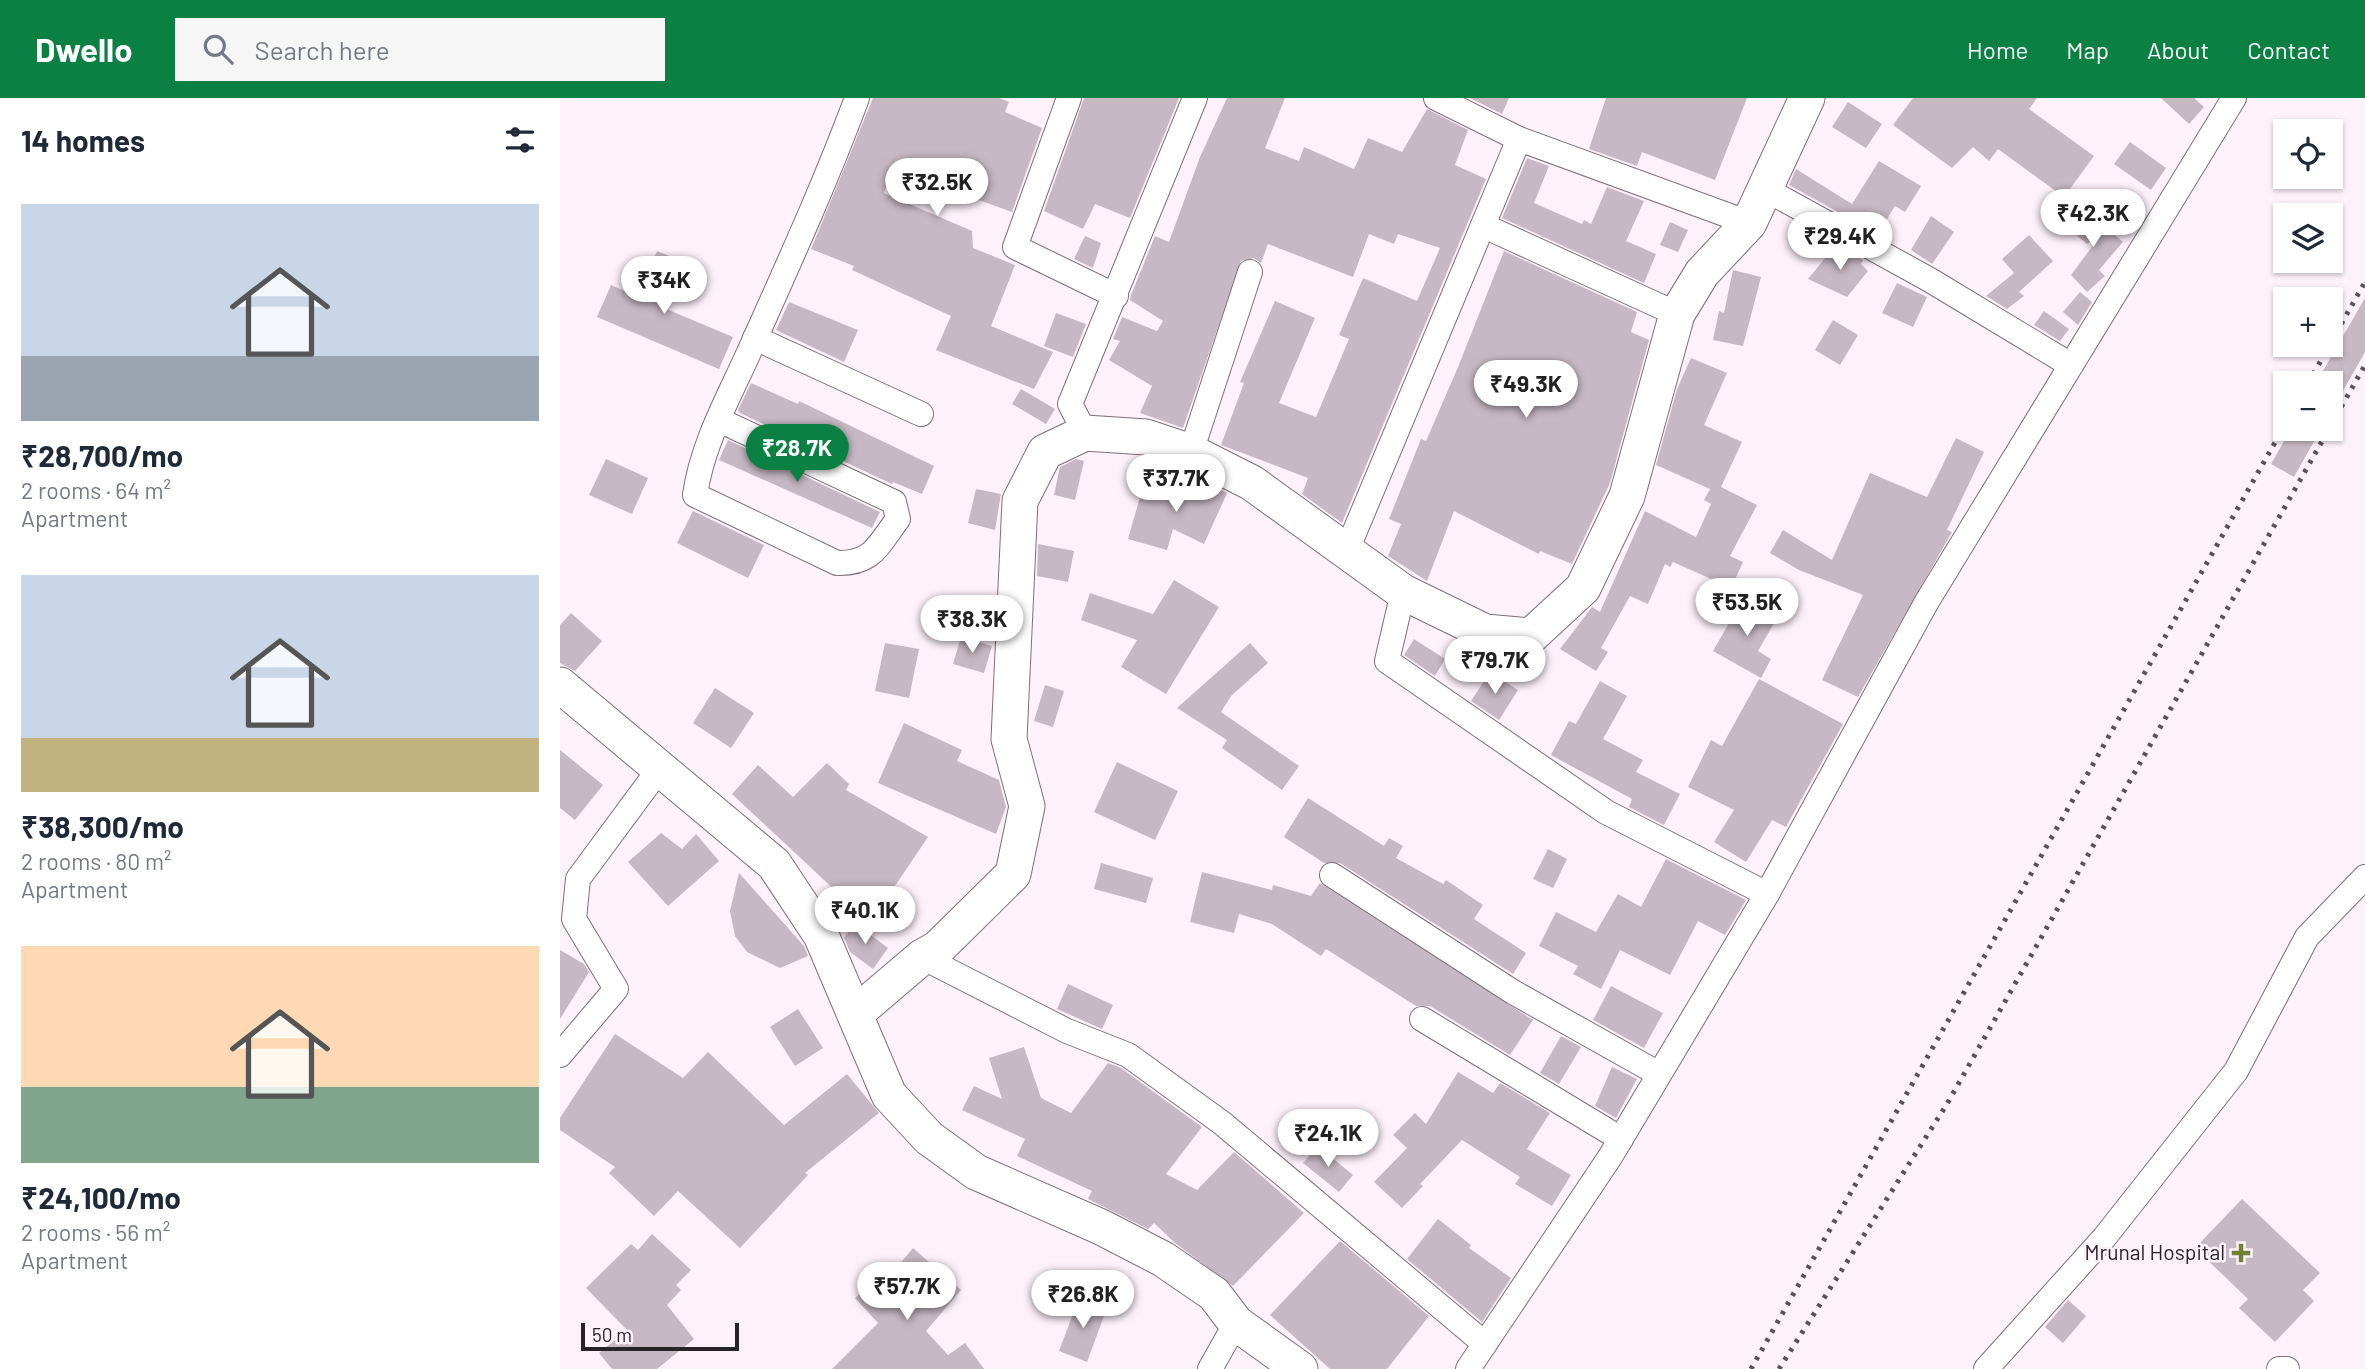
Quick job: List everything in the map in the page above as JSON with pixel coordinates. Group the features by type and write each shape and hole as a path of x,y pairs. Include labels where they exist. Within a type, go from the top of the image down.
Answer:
{"street":[{"path":"719,420 894,502 898,519 867,559 856,564 837,563 695,495 699,466 719,420 835,155 857,98"},
{"path":"1069,98 1015,247 1116,296"},
{"path":"1084,433 1070,404 1195,98"},
{"path":"1436,98 1519,139 1749,223"},
{"path":"1468,1369 1620,1139 1767,894 1926,603 2069,364 2234,98"},
{"path":"855,1014 922,957 938,948 1013,874 1027,806 1009,739 1020,500 1045,452 1084,433 1146,437 1191,452 1252,483 1403,592 1485,632 1531,636 1583,588 1627,496 1677,314 1702,272 1749,223 1805,99"},
{"path":"1347,550 1519,139"},
{"path":"1765,189 1930,280 2069,364"},
{"path":"1484,226 1677,314"},
{"path":"1191,452 1250,272"},
{"path":"755,338 921,414"},
{"path":"1403,592 1387,661 1606,812 1767,894"},
{"path":"560,685 774,864 821,935 889,1095 929,1138 976,1172 1101,1227 1163,1259 1214,1294 1236,1323 1300,1369"},
{"path":"560,1055 616,989 574,919 578,879 660,768"},
{"path":"1332,875 1513,992 1659,1074"},
{"path":"1986,1369 2104,1238 2236,1071 2307,937 2365,877"},
{"path":"922,957 1067,1031 1128,1055 1222,1123 1485,1344"},
{"path":"1422,1019 1620,1139"},
{"path":"1210,1369 1236,1323"},
{"path":"2279,1369 2287,1369"}],"building":[{"path":"873,98 999,98 1009,102 1005,112 1042,128 1012,212 893,169 884,193 972,231 973,248 1015,265 991,326 1053,352 1034,389 936,350 951,316 852,270 854,266 811,249"},
{"path":"1084,98 1179,98 1130,218 1095,204 1083,229 1044,211"},
{"path":"1227,98 1285,98 1265,148 1299,161 1304,147 1354,169 1368,138 1402,152 1427,109 1468,130 1455,165 1486,179 1342,523 1302,494 1308,478 1221,445 1244,383 1240,382 1275,301 1315,318 1279,403 1316,417 1349,339 1339,335 1363,278 1417,301 1440,248 1398,234 1394,244 1369,234 1353,277 1268,244 1261,263 1254,258 1241,261 1183,428 1140,413 1152,386 1109,360 1120,341 1113,339 1122,317 1157,331 1163,321 1130,300 1131,295 1155,236 1169,242 1200,157"},
{"path":"1470,98 1509,98 1502,114"},
{"path":"1606,98 1747,98 1715,180 1642,152 1637,166 1589,149"},
{"path":"1913,98 2037,98 2029,109 2094,156 2064,197 1998,149 1989,161 1973,147 1952,168 1893,125"},
{"path":"2161,98 2194,98 2204,107 2189,124"},
{"path":"1848,102 1882,124 1866,148 1832,127"},
{"path":"2130,142 2166,168 2151,190 2114,164"},
{"path":"1527,158 1549,166 1534,203 1582,224 1584,220 1591,224 1607,187 1644,201 1626,241 1656,254 1644,283 1502,218"},
{"path":"1879,161 1921,186 1905,212 1895,206 1878,234 1789,185 1796,169 1852,204"},
{"path":"2083,208 2123,242 2099,270 2105,276 2087,292 2071,275 2094,244 2091,241 2087,244 2067,227"},
{"path":"1931,216 1954,232 1932,264 1911,250"},
{"path":"1670,222 1688,230 1678,252 1660,245"},
{"path":"2029,235 2053,261 2019,292 2024,296 2007,309 1986,296 2014,273 2002,259"},
{"path":"1085,236 1101,243 1093,268 1074,259"},
{"path":"1836,245 1863,260 1861,264 1868,271 1847,297 1808,279"},
{"path":"657,251 684,262 664,308 733,337 719,369 597,317 611,285 638,297"},
{"path":"1504,251 1637,312 1631,332 1649,340 1610,483 1572,564 1540,551 1539,554 1454,511 1427,581 1388,556 1401,524 1389,519 1421,439 1426,441 1458,367"},
{"path":"1733,270 1761,277 1743,346 1713,340 1719,311 1724,313"},
{"path":"1897,283 1927,297 1913,327 1882,313"},
{"path":"2080,292 2092,302 2078,325 2063,312"},
{"path":"2365,298 2365,352 2343,391 2343,371 2323,371 2331,357 2343,357 2343,336"},
{"path":"789,302 858,330 844,362 776,330"},
{"path":"2044,311 2069,329 2060,341 2034,325"},
{"path":"1056,313 1086,324 1073,357 1044,346"},
{"path":"1833,320 1858,335 1840,365 1815,350"},
{"path":"1691,358 1727,373 1704,425 1742,442 1721,487 1757,505 1730,556 1743,562 1731,588 1673,562 1670,567 1665,564 1648,604 1630,596 1601,648 1608,652 1596,671 1560,649 1592,607 1600,612 1645,511 1696,537 1711,504 1704,500 1710,489 1656,465 1677,389"},
{"path":"751,383 798,404 799,401 934,466 922,494 893,482 892,484 740,413 738,410"},
{"path":"1021,389 1055,409 1046,424 1012,404"},
{"path":"1956,438 1984,452 1947,530 1952,532 1858,697 1822,680 1863,595 1799,570 1770,553 1783,530 1832,560 1870,473 1927,497"},
{"path":"728,440 880,512 872,528 719,460"},
{"path":"2284,441 2314,441 2294,477 2271,464"},
{"path":"606,459 648,478 632,514 589,495"},
{"path":"1076,459 1084,461 1075,500 1054,495 1060,467"},
{"path":"1196,477 1227,493 1204,544 1173,529 1167,550 1128,539 1144,483 1189,495"},
{"path":"976,489 1001,494 995,530 968,523"},
{"path":"693,511 764,545 748,578 677,543"},
{"path":"1038,544 1074,551 1068,582 1037,576"},
{"path":"1174,580 1219,607 1166,694 1121,667 1137,640 1081,620 1090,593 1153,614"},
{"path":"1743,599 1777,618 1758,651 1771,659 1761,678 1713,651"},
{"path":"571,613 602,641 575,671 560,663 560,625"},
{"path":"961,637 992,646 984,673 953,664"},
{"path":"1414,639 1445,659 1435,676 1404,655"},
{"path":"885,643 919,649 909,698 875,691"},
{"path":"1250,643 1268,663 1231,696 1221,712 1299,766 1282,790 1222,748 1227,740 1177,708"},
{"path":"1490,672 1518,690 1499,720 1471,701"},
{"path":"1759,679 1843,724 1786,827 1772,820 1746,862 1714,842 1734,810 1688,787 1711,740 1722,746"},
{"path":"1600,681 1627,696 1603,739 1643,760 1636,772 1680,794 1664,825 1629,807 1632,799 1551,755 1569,721 1576,724"},
{"path":"1045,685 1064,691 1053,727 1034,721"},
{"path":"715,688 754,713 731,748 693,723"},
{"path":"904,723 962,750 957,761 999,780 1006,807 996,834 878,783"},
{"path":"560,750 603,785 575,820 560,808"},
{"path":"1117,762 1178,791 1155,840 1094,812"},
{"path":"827,763 849,784 846,790 928,837 870,923 732,794 758,765 793,797"},
{"path":"1308,798 1384,846 1389,838 1403,846 1396,858 1443,884 1446,880 1483,905 1474,919 1526,953 1513,974 1340,863 1324,863 1284,837"},
{"path":"661,833 682,849 696,834 719,861 668,906 628,862"},
{"path":"1548,849 1567,859 1553,888 1533,879"},
{"path":"1666,859 1746,900 1725,935 1698,921 1670,975 1620,950 1601,989 1573,974 1578,966 1539,946 1556,912 1596,932 1618,894 1641,907"},
{"path":"1101,863 1153,878 1146,903 1094,889"},
{"path":"1202,872 1272,890 1273,885 1311,896 1320,883 1533,1020 1510,1055 1430,1006 1416,1006 1326,949 1321,956 1272,924 1239,914 1234,933 1190,922"},
{"path":"739,873 804,946 808,956 780,968 747,952 735,936 730,911"},
{"path":"855,923 888,948 873,969 850,952 844,938"},
{"path":"560,950 584,964 589,972 560,1019"},
{"path":"1068,984 1113,1005 1102,1029 1057,1009"},
{"path":"1611,986 1663,1013 1644,1048 1593,1020"},
{"path":"798,1009 823,1048 795,1066 770,1027"},
{"path":"615,1034 683,1078 708,1052 784,1125 847,1074 879,1113 805,1173 808,1175 740,1248 678,1191 654,1216 609,1173 615,1167 560,1130 560,1118"},
{"path":"1561,1036 1581,1047 1559,1084 1540,1073"},
{"path":"1024,1047 1041,1098 1071,1113 1108,1063 1121,1068 1202,1127 1166,1174 1197,1190 1234,1152 1304,1213 1233,1286 1175,1243 1154,1223 1148,1229 1088,1199 1092,1191 1017,1156 1025,1139 962,1110 974,1086 1002,1099 989,1058"},
{"path":"1612,1067 1637,1079 1616,1118 1595,1106"},
{"path":"1458,1072 1493,1093 1500,1083 1550,1113 1527,1149 1571,1175 1552,1206 1515,1184 1520,1177 1462,1140 1420,1184 1423,1186 1402,1208 1374,1182 1407,1148 1393,1135 1415,1113 1426,1124"},
{"path":"1318,1146 1353,1175 1339,1192 1303,1163"},
{"path":"2242,1199 2320,1273 2303,1290 2314,1301 2275,1342 2239,1308 2248,1299 2195,1248"},
{"path":"1438,1219 1471,1245 1469,1248 1511,1278 1482,1322 1407,1259"},
{"path":"652,1234 691,1270 676,1285 681,1290 667,1305 694,1339 657,1369 612,1369 599,1353 627,1330 586,1288 631,1244 638,1250"},
{"path":"1340,1241 1429,1316 1387,1369 1330,1369 1270,1315"},
{"path":"913,1248 961,1290 926,1331 948,1355 965,1343 984,1369 832,1369 878,1323 855,1298 878,1277 883,1284"},
{"path":"1079,1298 1107,1308 1087,1362 1059,1351"},
{"path":"2068,1300 2086,1316 2063,1343 2045,1327"}],"railway":[{"path":"2343,321 2365,282"},
{"path":"2315,371 2323,357"},
{"path":"2343,404 2365,365"},
{"path":"1751,1369 2276,441"},
{"path":"1779,1369 1947,1104 2322,441"}],"place":[{"name":"Mrunal Hospital","path":"2241,1253"}]}
